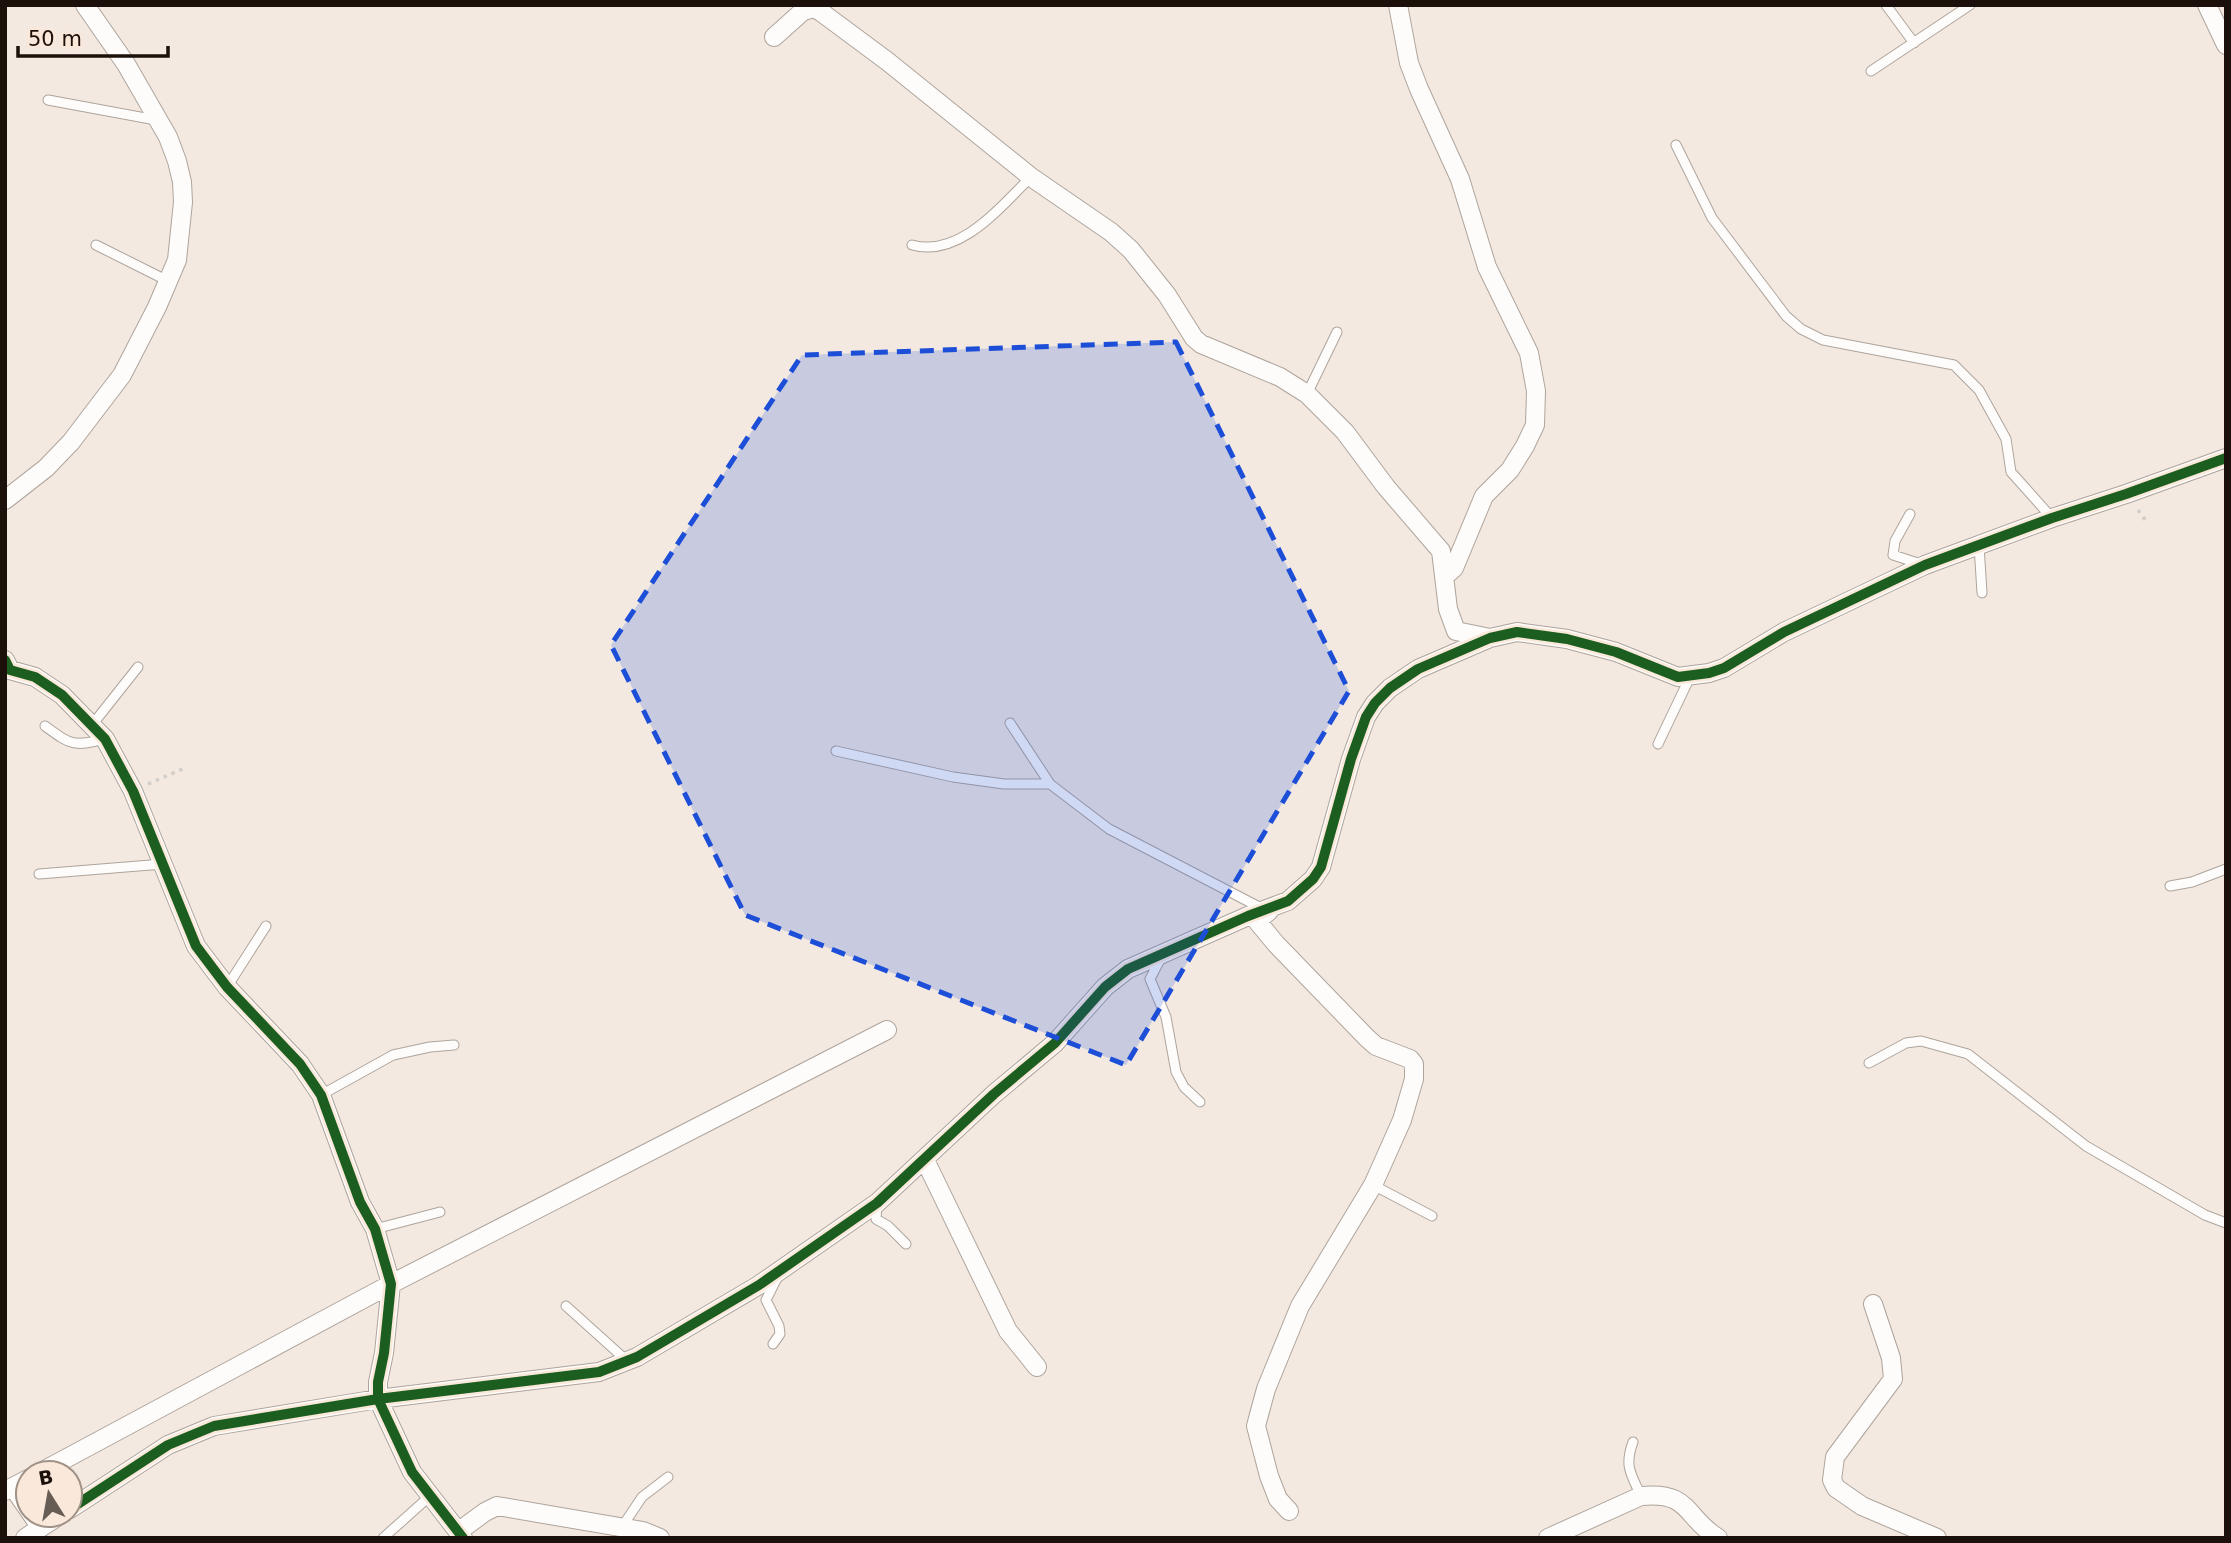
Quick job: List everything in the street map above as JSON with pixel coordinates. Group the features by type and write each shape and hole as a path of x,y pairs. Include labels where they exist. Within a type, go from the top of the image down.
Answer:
{"street":[{"path":"5,500 46,468 71,442 122,375 177,260 181,233 182,182 168,137 126,64 85,5"},
{"path":"1398,5 1409,63 1460,179 1487,267 1529,353 1536,391 1535,425 1525,446 1510,470 1484,496 1454,568 1445,576"},
{"path":"2207,5 2226,45"},
{"path":"774,37 803,11 814,8 821,12 897,69 1031,177 1111,232 1131,250 1201,344 1280,377 1307,394 1345,432 1387,488 1441,551 1448,609 1456,631 1490,638"},
{"path":"84,1500 168,1445 214,1426 379,1399 599,1372 627,1362 668,1340 780,1271 877,1203 995,1094 1055,1043 1105,987 1128,969 1298,895 1321,867 1366,717 1390,688 1418,669 1490,638 1517,632 1567,639 1616,652 1678,677 1690,677 1724,668 1784,632 1925,565 2226,458"},
{"path":"7,667 49,685 105,739 134,791 196,946 227,987 300,1063 321,1095 360,1202 375,1229 391,1284 384,1353 378,1382 379,1399 412,1472 461,1534 485,1512 498,1506 643,1531 660,1538"},
{"path":"1270,908 1257,921 1276,944 1376,1046 1410,1059 1414,1064 1415,1080 1402,1120 1373,1185 1300,1306 1266,1389 1256,1426 1269,1476 1278,1499 1289,1511"},
{"path":"65,1459 391,1284 887,1030"},
{"path":"925,1160 1008,1331 1037,1367"},
{"path":"1873,1304 1891,1358 1894,1379 1835,1457 1832,1480 1836,1488 1863,1506 1937,1538"},
{"path":"1548,1538 1641,1496 1666,1495 1677,1500 1718,1538"}],"lane":[{"path":"1886,5 1914,43"},
{"path":"1871,71 1970,5"},
{"path":"48,100 158,120"},
{"path":"1676,145 1712,218 1786,316 1801,329 1823,340 1954,365 1979,390 2006,439 2011,472 2052,518"},
{"path":"912,245 934,248 966,235 990,217 1031,177"},
{"path":"96,245 169,281"},
{"path":"1307,394 1337,332"},
{"path":"1910,514 1895,541 1893,555 1925,565"},
{"path":"1979,545 1982,593"},
{"path":"92,725 138,667"},
{"path":"1658,744 1690,677"},
{"path":"1010,723 1050,784 1109,829 1270,908"},
{"path":"45,726 65,740 79,745 105,739"},
{"path":"836,751 953,777 1003,784 1050,784"},
{"path":"39,874 163,864"},
{"path":"2170,886 2201,879 2226,869"},
{"path":"227,987 266,926"},
{"path":"1165,951 1150,979 1167,1017 1176,1072 1184,1087 1200,1102"},
{"path":"1869,1063 1906,1043 1921,1041 1968,1054 2086,1146 2195,1209 2226,1223"},
{"path":"321,1095 393,1055 454,1045"},
{"path":"1373,1185 1432,1216"},
{"path":"877,1203 876,1219 906,1244"},
{"path":"375,1229 440,1212"},
{"path":"773,1344 780,1334 779,1326 766,1300 780,1271"},
{"path":"566,1306 627,1362"},
{"path":"1633,1442 1627,1457 1630,1473 1641,1496"},
{"path":"622,1527 642,1497 668,1477"},
{"path":"7,1488 31,1534"},
{"path":"383,1538 430,1496"}],"path":[{"path":"134,791 187,766"}],"highlighted area":[{"path":"1176,342 1349,691 1126,1065 745,915 611,645 802,355"}],"cycle path":[{"path":"84,1500 168,1445 214,1426 378,1399 599,1372 637,1357 759,1285 877,1203 994,1094 1055,1043 1105,987 1128,969 1288,901 1313,879 1321,867 1351,759 1366,717 1390,688 1418,669 1490,638 1517,632 1567,639 1616,652 1678,677 1709,673 1724,668 1784,632 1925,565 2226,458"},
{"path":"5,660 10,670 35,677 62,695 105,739 133,791 196,946 227,987 300,1064 321,1095 360,1202 375,1229 391,1284 378,1399 412,1472 463,1538"}]}
